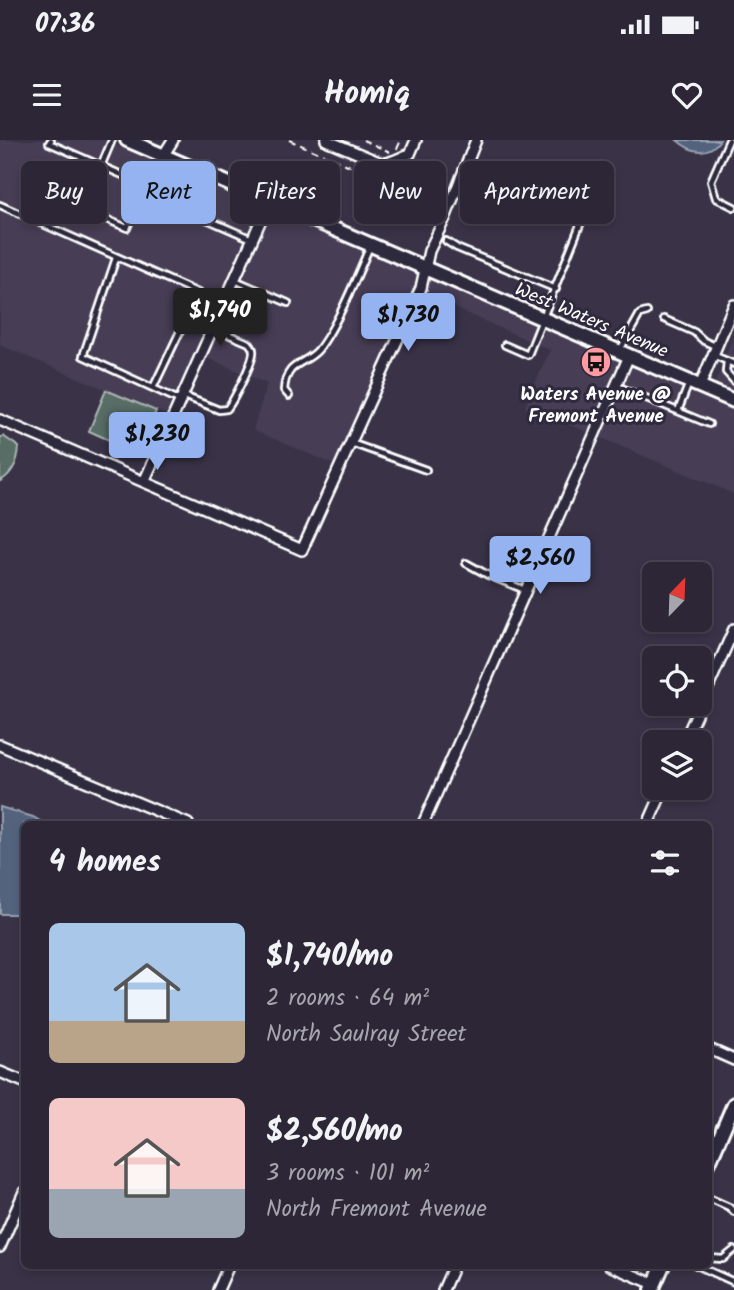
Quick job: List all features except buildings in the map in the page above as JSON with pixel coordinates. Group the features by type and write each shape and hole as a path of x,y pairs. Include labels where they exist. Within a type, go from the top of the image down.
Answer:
{"main road":[{"name":"West Waters Avenue","path":"127,140 157,149 178,161"},
{"name":"West Waters Avenue","path":"321,224 734,401"},
{"path":"712,1155 734,1104"},
{"path":"653,1287 661,1269"}],"street":[{"path":"157,149 173,140"},
{"path":"326,140 388,164 398,157 410,154 416,140"},
{"path":"0,421 302,550 421,288 429,251 476,140"},
{"path":"144,482 259,224"},
{"path":"695,384 715,351 734,306"},
{"path":"424,821 616,385 624,354"},
{"path":"689,730 734,629"},
{"path":"0,745 181,821"},
{"path":"649,821 659,800"},
{"path":"712,1050 734,1060"},
{"path":"0,1072 21,1081"},
{"path":"0,1247 21,1199"},
{"path":"218,1290 227,1269"},
{"path":"443,1290 452,1269"},
{"path":"617,1269 653,1287"}],"lane":[{"path":"42,140 91,161"},
{"path":"104,161 112,140"},
{"path":"729,140 711,181 716,198 734,206"},
{"path":"107,168 145,185 127,228 107,219"},
{"path":"0,205 116,258 225,302"},
{"path":"216,223 253,239"},
{"path":"505,345 528,355 581,224"},
{"path":"446,241 556,289"},
{"path":"289,396 284,390 288,374 297,363 317,352 371,245"},
{"path":"116,258 83,356 153,388 219,410 227,410 253,353 252,346 249,342 213,328"},
{"path":"234,280 288,303"},
{"path":"153,388 198,293"},
{"path":"624,354 640,314 647,312"},
{"path":"664,319 694,332 734,364"},
{"path":"727,361 726,373 734,381"},
{"path":"678,411 695,384"},
{"path":"616,385 709,424"},
{"path":"350,443 426,470"},
{"path":"466,563 526,590"},
{"path":"712,1199 734,1212"},
{"path":"712,1258 723,1259 734,1250"},
{"path":"705,1269 734,1282"}],"path":[{"path":"289,140 354,170"},
{"path":"363,140 393,153 401,140"}],"shaded area":[{"path":"0,140 103,140 154,161 121,161 121,224 216,224 216,186 230,192 230,224 254,224 168,416 0,345"},
{"path":"264,224 306,224 419,272 416,287 335,465 253,430 267,384 206,357"},
{"path":"428,276 622,359 590,433 525,407 550,350 423,294"},
{"path":"734,334 734,394 714,386"},
{"path":"632,363 734,407 734,494 599,437"}],"green space":[{"path":"106,390 156,411 138,453 89,431"},
{"path":"3,436 19,447 14,467 0,481 0,438"}],"water":[{"path":"677,140 720,140 710,149 699,151"},
{"path":"0,807 40,821 21,821 21,914 0,914"}],"place":[{"name":"Waters Avenue @ Fremont Avenue","path":"596,362"}]}
